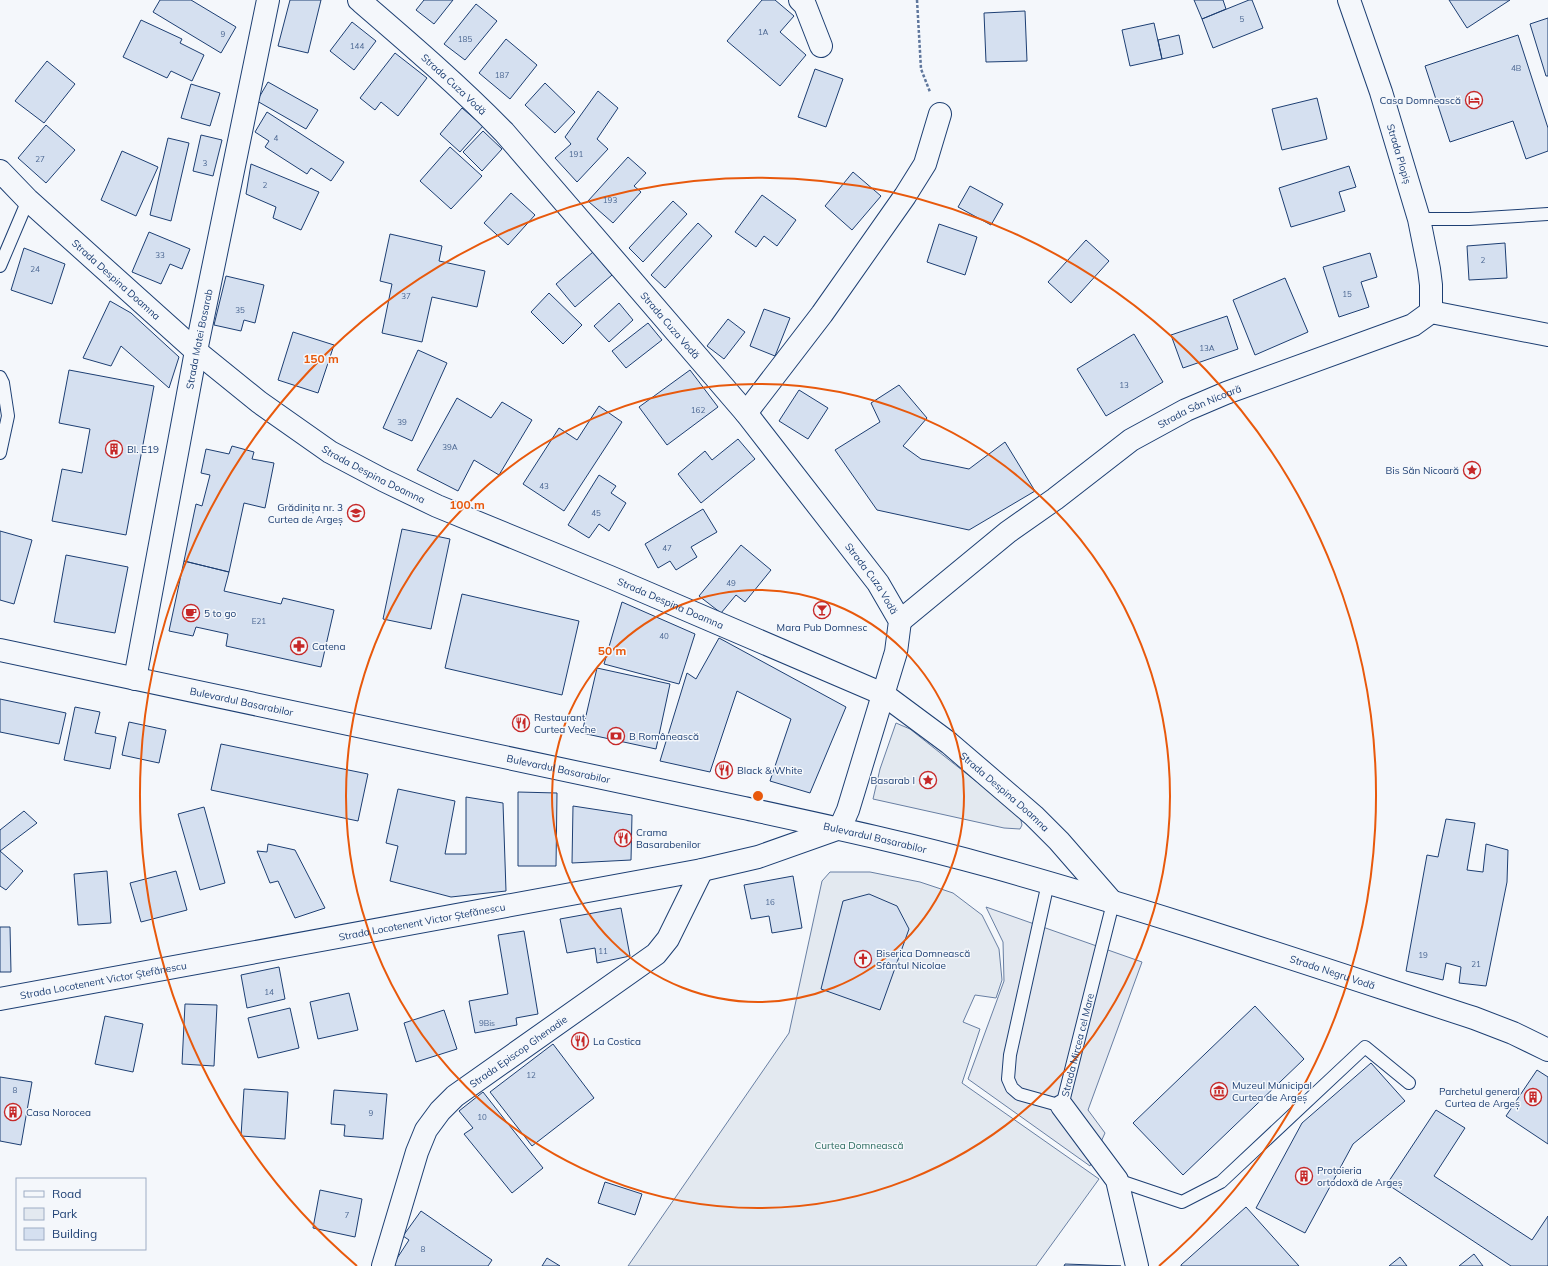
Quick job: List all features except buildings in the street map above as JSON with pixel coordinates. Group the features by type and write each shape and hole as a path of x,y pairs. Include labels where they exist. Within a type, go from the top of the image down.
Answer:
{"street":[{"name":"Strada Matei Basarab","path":"135,679 196,351 268,0"},
{"name":"Strada Cuza Vodă","path":"359,0 434,64 473,100 504,132 746,413 878,583 900,621 896,652 883,694"},
{"path":"800,0 805,5 821,46"},
{"name":"Strada Plopiș","path":"1349,0 1381,92 1419,219 1429,268 1431,285 1431,312"},
{"path":"746,413 822,314 905,196 925,164 940,114"},
{"name":"Strada Despina Doamna","path":"0,171 28,200 196,351 296,430 330,452 382,480 437,506 610,576 883,694 949,743 1034,816 1113,903"},
{"path":"1431,312 1548,335"},
{"name":"Strada Sân Nicoară","path":"900,621 1008,532 1055,499 1131,440 1186,410 1226,392 1413,325 1431,312"},
{"name":"Bulevardul Basarabilor","path":"0,650 840,828 926,849 1113,903"},
{"path":"840,828 848,810 883,694"},
{"name":"Strada Locotenent Victor Ștefănescu","path":"0,1000 702,870 758,857 840,828"},
{"name":"Strada Episcop Ghenadie","path":"383,1266 417,1152 426,1130 440,1112 456,1096 656,954 668,939 702,870"},
{"name":"Strada Negru Vodă","path":"1113,903 1474,1018 1513,1033 1548,1050"},
{"name":"Strada Mircea cel Mare","path":"1062,1106 1117,1180 1137,1266"}],"lane":[{"path":"0,266 28,200"},
{"path":"1419,219 1469,219 1548,214"},
{"path":"0,376 3,382 8,416 0,453"},
{"path":"1048,883 1010,1055 1008,1079 1012,1088 1019,1094 1062,1106"},
{"name":"Strada Mircea cel Mare","path":"1062,1106 1113,903"},
{"path":"1117,1180 1182,1202 1221,1182 1365,1046 1409,1084"}],"path":[{"path":"917,0 922,69 940,114"}],"green space":[{"path":"896,723 910,729 1020,816 1022,825 1020,829 1004,828 873,799 880,769"},
{"name":"Curtea Domnească","path":"830,872 870,872 920,882 953,893 982,915 999,949 1002,980 996,998 975,995 963,1022 980,1029 962,1083 1099,1179 1036,1266 628,1266 789,1033 822,881"}],"shaded area":[{"path":"986,907 1142,962 1088,1110 1105,1133 1090,1166 968,1079 1004,981 1003,942"}],"place":[{"name":"Casa Domnească","path":"1474,100"},
{"name":"Bl. E19","path":"114,449"},
{"name":"Bis Săn Nicoară","path":"1472,470"},
{"name":"Grădinița nr. 3 Curtea de Argeș","path":"356,513"},
{"name":"Mara Pub Domnesc","path":"822,610"},
{"name":"5 to go","path":"191,613"},
{"name":"Catena","path":"299,646"},
{"name":"Restaurant Curtea Veche","path":"521,723"},
{"name":"B Românească","path":"616,736"},
{"name":"Black & White","path":"724,770"},
{"name":"Basarab I","path":"928,780"},
{"name":"Crama Basarabenilor","path":"623,838"},
{"name":"Biserica Domnească Sfântul Nicolae","path":"863,959"},
{"name":"La Costica","path":"580,1041"},
{"name":"Muzeul Municipal Curtea de Argeș","path":"1219,1091"},
{"name":"Parchetul general Curtea de Argeș","path":"1533,1097"},
{"name":"Casa Norocea","path":"13,1112"},
{"name":"Protoieria ortodoxă de Argeș","path":"1304,1176"}]}
